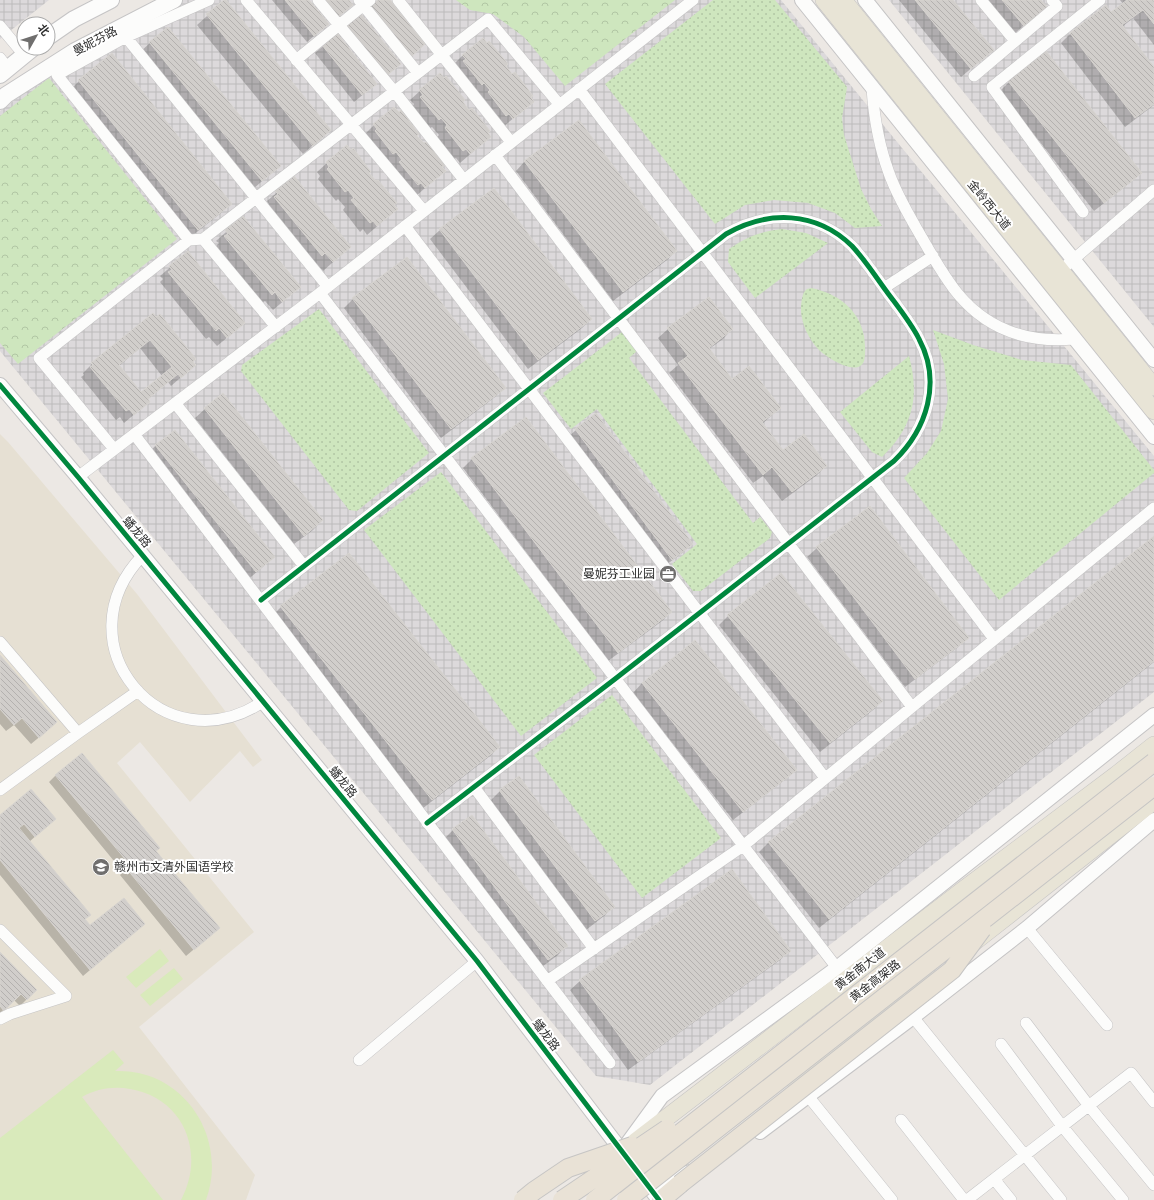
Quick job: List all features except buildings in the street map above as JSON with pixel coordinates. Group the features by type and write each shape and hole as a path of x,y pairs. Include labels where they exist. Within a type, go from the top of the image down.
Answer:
{"highway":[{"name":"黄金高架路","path":"595,1200 1154,762"},
{"name":"黄金高架路","path":"626,1200 1154,786"},
{"path":"562,1200 657,1137 924,930 986,894"},
{"path":"666,1200 680,1184 952,970 997,909"},
{"path":"523,1200 568,1168 657,1137"},
{"path":"656,1196 680,1184"}],"main road":[{"path":"56,32 74,20 111,0"},
{"name":"曼妮芬路","path":"0,101 6,95 75,50 174,0"},
{"name":"金岭西大道","path":"824,0 1154,411"},
{"name":"金岭西大道","path":"843,0 1154,387"},
{"path":"3,67 22,56"},
{"name":"黄金南大道","path":"573,1200 622,1151 1154,745"},
{"path":"633,1200 656,1196 687,1157 832,1051 1151,810 1116,775"},
{"path":"963,890 992,929"},
{"path":"805,1011 832,1051"}],"street":[{"path":"189,240 57,75 126,37 209,0"},
{"path":"246,0 424,211"},
{"path":"318,0 394,91 464,180"},
{"path":"398,0 512,142"},
{"path":"78,476 324,290 693,0"},
{"path":"802,0 1074,340 1154,437"},
{"path":"865,0 1154,360"},
{"path":"981,0 1015,41"},
{"path":"974,76 1057,6 1052,0"},
{"path":"1083,212 992,87 1100,0"},
{"path":"296,60 339,25 364,2 418,73"},
{"path":"114,449 39,358 189,240 203,239 488,19 559,104"},
{"path":"0,26 16,40"},
{"path":"126,37 256,198 444,455 837,968"},
{"path":"872,88 877,131 889,173 908,213 957,294 977,313 1001,328 1030,338 1044,340 1074,340"},
{"path":"579,89 994,639"},
{"path":"495,155 912,707"},
{"path":"1060,270 1074,260 1154,190"},
{"path":"261,600 726,234 750,222 776,218 803,220 829,229 846,241 860,255 913,329 920,341 929,368 929,396 923,421 911,443 894,461 616,679 427,823"},
{"path":"405,226 825,778"},
{"path":"203,239 276,327"},
{"path":"884,288 933,256"},
{"name":"蟠龙路","path":"0,385 78,476 477,961 656,1196"},
{"path":"176,403 304,566"},
{"path":"134,434 610,1063"},
{"path":"547,981 743,846 1154,508"},
{"path":"143,555 126,576 120,587 112,612 115,652 126,676 138,691 164,711 183,718 202,721 229,718 253,709 264,701"},
{"path":"0,642 78,733"},
{"path":"0,790 138,691"},
{"path":"622,1151 662,1096 837,968 1154,715"},
{"path":"474,787 594,949"},
{"path":"656,1196 724,1159 913,1017 1027,928 1151,810"},
{"path":"1027,928 1107,1025"},
{"path":"0,930 66,996 10,1014 0,1019"},
{"path":"359,1060 477,961"},
{"path":"913,1017 1061,1200"},
{"path":"1026,1023 1089,1106 1154,1185"},
{"path":"1001,1044 1062,1126 1123,1200"},
{"path":"901,1120 965,1200 1131,1073 1154,1102"},
{"path":"808,1096 892,1200"},
{"path":"994,1179 1011,1200"}],"shaded area":[{"path":"0,0 49,0 29,16 16,16 16,26 0,39"},
{"name":"曼妮芬工业园","path":"182,0 781,0 1154,456 1154,692 650,1085 596,1076 0,351 0,111 47,75"},
{"path":"889,0 1154,0 1154,327"},
{"name":"赣州市文清外国语学校","path":"0,434 137,594 262,760 253,767 240,751 190,802 140,742 117,763 254,932 139,1027 255,1175 246,1200 0,1200"}],"green space":[{"path":"456,0 675,0 565,86 524,37 493,14 470,10"},
{"path":"713,0 775,0 847,87 842,118 844,135 861,189 882,226 855,228 835,213 808,203 774,200 745,205 715,224 605,84"},
{"path":"49,78 177,239 18,364 0,343 0,116"},
{"path":"782,229 806,233 828,243 755,298 728,262 729,249 754,235"},
{"path":"811,288 821,290 838,298 852,310 861,326 864,336 865,355 861,366 849,367 835,361 819,350 811,341 803,324 801,306 803,294 807,289"},
{"path":"319,309 429,453 357,511 349,510 241,371 242,365"},
{"path":"933,330 973,345 1022,360 1071,365 1154,470 1154,473 999,600 904,478 927,453 941,431 948,399 944,364"},
{"path":"622,332 637,351 629,358 753,523 760,517 772,532 770,538 701,591 693,591 672,564 697,544 597,409 571,429 543,393"},
{"path":"909,356 914,385 911,411 901,434 893,446 882,457 872,452 840,412"},
{"path":"441,472 597,678 521,736 364,530"},
{"path":"612,695 721,838 642,898 534,755"},
{"path":"160,949 169,961 136,988 126,977"},
{"path":"174,968 183,979 150,1006 140,995"},
{"path":"113,1050 124,1063 115,1071 139,1073 161,1081 180,1094 195,1111 205,1131 211,1153 211,1176 206,1200 181,1200 188,1182 191,1164 190,1147 185,1130 176,1116 164,1104 149,1094 130,1089 111,1088 99,1090 82,1097 163,1200 0,1200 0,1138"}],"cycle path":[{"path":"261,600 726,234 742,226 775,218 807,220 838,234 852,246 866,263 916,333 926,355 930,388 928,404 915,434 905,448 894,461 615,679 427,823"},
{"path":"0,385 78,477 477,961 659,1200"}],"place":[{"name":"曼妮芬工业园","path":"668,574"},
{"name":"赣州市文清外国语学校","path":"101,867"}]}
